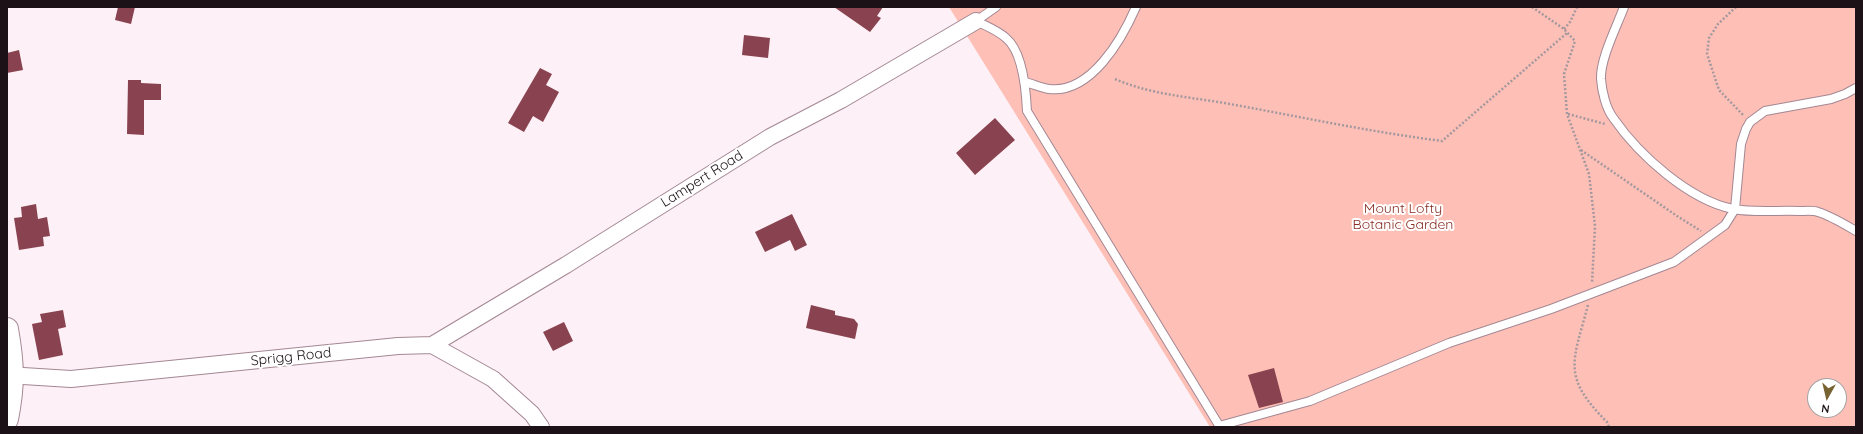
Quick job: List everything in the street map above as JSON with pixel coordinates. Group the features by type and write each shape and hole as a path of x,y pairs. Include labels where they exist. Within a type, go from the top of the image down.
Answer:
{"main road":[{"path":"7,329 12,356 10,375 12,392 7,419"}],"street":[{"name":"Lampert Road","path":"432,345 566,265 770,137 841,100 976,21"},
{"name":"Sprigg Road","path":"10,375 72,380 398,346 432,345"},
{"path":"432,345 493,379 532,414 541,427"}],"lane":[{"path":"996,7 976,21 1000,33 1012,43 1018,55 1025,82 1027,111 1219,427 1310,401 1449,343 1551,309 1674,262 1724,224 1735,209 1741,144 1750,122 1759,115 1770,110 1830,99 1845,94 1856,88"},
{"path":"1025,82 1049,89 1063,88 1077,84 1089,77 1102,64 1118,41 1136,7"},
{"path":"1624,7 1607,50 1601,78 1604,98 1613,118 1649,160 1667,176 1703,198 1722,206 1735,209 1817,211 1856,231"}],"path":[{"path":"1532,7 1564,29 1575,41 1564,74 1567,114 1589,174 1595,226 1591,293 1574,360 1574,374 1580,390 1608,422 1609,427"},
{"path":"1564,29 1570,22 1577,7"},
{"path":"1736,7 1718,24 1710,38 1707,54 1719,90 1750,122"},
{"path":"1115,79 1134,87 1179,97 1222,103 1397,135 1442,141 1567,33"},
{"path":"1567,114 1604,124 1628,136"},
{"path":"1580,149 1677,216 1708,235"}],"green space":[{"name":"Mount Lofty Botanic Garden","path":"949,7 1856,7 1856,427 1210,427"}],"building":[{"path":"118,7 135,7 131,24 115,20"},
{"path":"834,7 883,7 877,16 881,18 870,32"},
{"path":"744,35 770,38 768,58 742,55"},
{"path":"19,50 23,70 7,73 7,53"},
{"path":"540,68 552,74 546,85 559,92 543,122 533,116 524,132 508,123"},
{"path":"128,80 141,80 141,83 161,84 161,100 144,100 144,135 127,134"},
{"path":"995,118 1015,140 975,175 956,153"},
{"path":"36,204 38,219 47,217 50,236 43,237 44,246 19,250 14,218 22,217 21,207"},
{"path":"792,214 807,245 795,251 790,240 765,252 755,232"},
{"path":"811,305 835,311 835,315 854,319 858,324 855,339 806,328"},
{"path":"63,310 66,327 58,329 63,355 39,360 32,324 42,322 40,314"},
{"path":"564,322 573,341 553,351 543,332"},
{"path":"1274,368 1283,402 1259,408 1248,375"}]}
